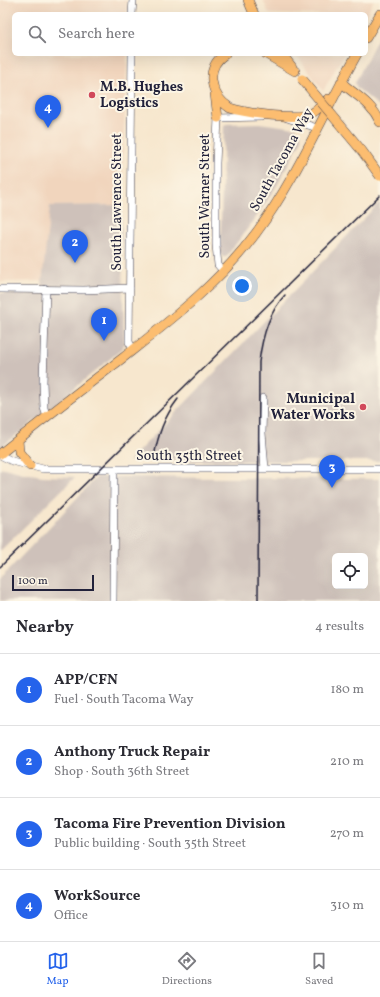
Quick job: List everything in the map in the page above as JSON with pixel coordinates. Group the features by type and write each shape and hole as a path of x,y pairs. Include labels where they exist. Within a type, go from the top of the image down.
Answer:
{"main road":[{"path":"248,0 253,12"},
{"path":"368,35 380,14"},
{"path":"218,118 212,80 215,65 223,56"},
{"path":"269,56 295,71"},
{"path":"284,56 362,151 380,176"},
{"name":"South Tacoma Way","path":"0,454 183,310 224,272 255,234 274,207 300,162 356,56"},
{"path":"341,82 366,101 376,113 380,122"},
{"path":"215,94 230,108 282,117 305,116 313,113 336,92"},
{"path":"18,440 19,452 30,466"}],"street":[{"path":"132,12 133,0"},
{"name":"South Lawrence Street","path":"132,56 129,342 133,349"},
{"path":"218,118 282,117 317,128"},
{"name":"South Warner Street","path":"218,118 216,163 216,245 218,265 224,272"},
{"path":"0,289 84,290 130,288"},
{"path":"46,289 43,382 44,408 47,417"},
{"path":"263,398 262,433 265,469"},
{"name":"South 35th Street","path":"0,454 12,461 43,469 380,469"},
{"path":"113,601 114,469"}],"shaded area":[{"path":"0,0 127,0 127,12 12,12 12,56 127,56 121,205 50,206 43,281 0,282"},
{"path":"263,0 374,0 368,12 268,12"},
{"path":"380,33 380,107 357,88 355,83"},
{"path":"297,56 343,56 323,91"},
{"path":"259,123 296,128 301,134 301,141 276,187 257,216 226,257 223,257 220,254 224,126 226,124"},
{"path":"380,202 380,461 129,461"},
{"path":"121,205 123,348 0,448 0,293 41,293 50,206"},
{"path":"4,468 43,476 75,477 0,551 0,469"},
{"path":"97,477 380,479 380,601 0,601 0,579"}],"railway":[{"path":"0,567 380,195"},
{"path":"258,601 259,362 262,344 270,318 279,302 285,295"},
{"path":"154,457 162,426 178,399"}],"place":[{"name":"M.B. Hughes Logistics","path":"92,95"},
{"name":"WorkSource","path":"48,128"},
{"name":"Anthony Truck Repair","path":"75,263"},
{"name":"APP/CFN","path":"104,341"},
{"name":"Municipal Water Works","path":"363,407"},
{"name":"Tacoma Fire Prevention Division","path":"332,488"}]}
